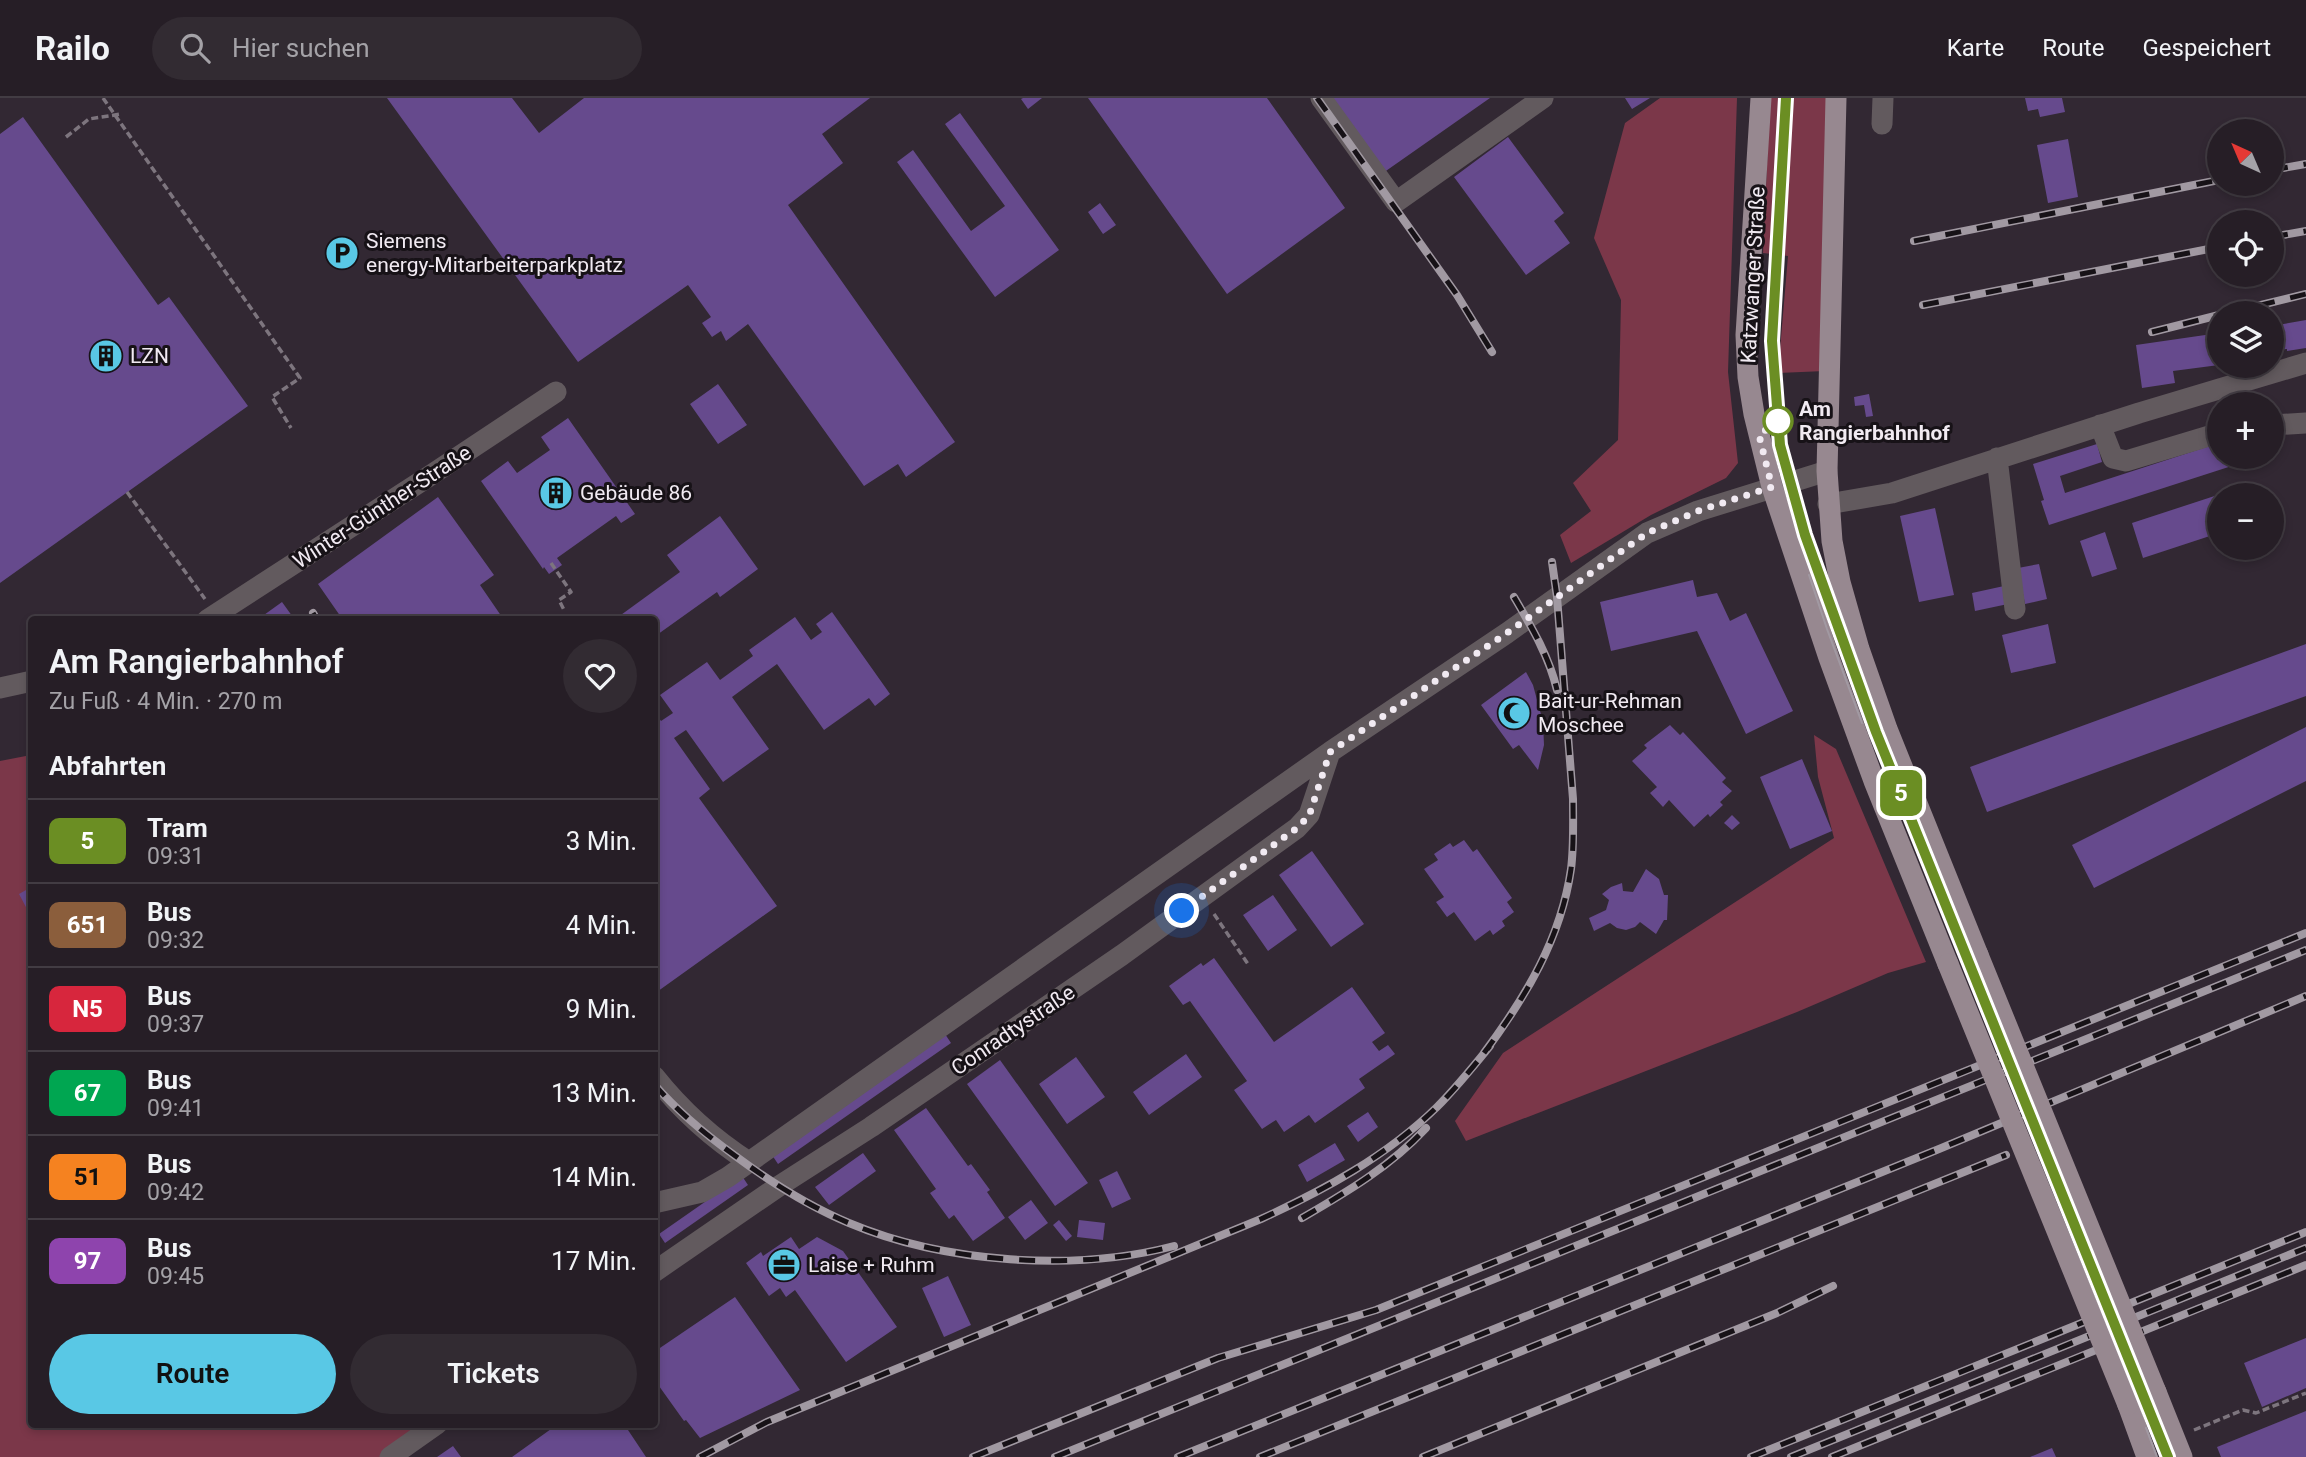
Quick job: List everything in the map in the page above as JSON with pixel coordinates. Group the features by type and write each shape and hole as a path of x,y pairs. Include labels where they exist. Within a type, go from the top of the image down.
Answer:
{"main road":[{"name":"Katzwanger Straße","path":"1761,98 1747,360 1754,414 1772,487 1854,728 2147,1457"},
{"path":"1836,98 1827,471 1830,532 1840,582 1859,649 1895,750 2182,1457"}],"street":[{"path":"1321,98 1396,202 1543,98"},
{"path":"1882,98 1882,124"},
{"path":"1828,505 1892,493 2100,425 2306,363"},
{"name":"Winter-Günther-Straße","path":"214,616 556,392"},
{"path":"2284,424 2306,423"},
{"path":"2100,425 2113,458 2126,461 2207,437"},
{"path":"1997,458 2015,610"},
{"path":"658,1202 702,1192 749,1162 1330,752 1507,633 1647,533 1698,511 1827,471"},
{"path":"0,688 28,682"},
{"name":"Conradtystraße","path":"658,1269 1122,955 1297,828 1309,816 1330,752"},
{"path":"658,1080 701,1126 749,1162"},
{"path":"390,1457 431,1428"}],"path":[{"path":"103,98 118,115 300,378 272,397 291,428"},
{"path":"66,137 89,119 118,115"},
{"path":"127,492 211,616"},
{"path":"551,563 571,592 559,600 564,610"},
{"path":"1202,897 1248,964"},
{"path":"2187,1434 2243,1410 2256,1413 2306,1393"}],"shaded area":[{"path":"1660,98 1737,98 1728,372 1738,463 1726,478 1651,515 1571,563 1560,535 1591,511 1573,483 1618,440 1621,300 1594,238 1625,123"},
{"path":"1770,98 1827,98 1825,371 1778,373 1788,256 1763,253"},
{"path":"1814,735 1836,749 1926,962 1888,973 1797,1012 1466,1141 1455,1121 1503,1053 1834,838 1818,777"},
{"path":"28,756 28,1428 424,1428 381,1457 0,1457 0,761"}],"building":[{"path":"387,98 512,98 539,133 584,98 870,98 822,134 843,163 788,205 955,442 906,477 898,464 864,486 748,324 726,341 721,331 712,337 702,323 711,317 688,285 578,362"},
{"path":"1042,98 1028,109 1021,99"},
{"path":"1088,98 1267,98 1345,208 1227,294"},
{"path":"1330,98 1490,98 1383,173"},
{"path":"1625,98 1650,98 1632,109"},
{"path":"2025,98 2062,98 2065,112 2040,117 2038,109 2028,111"},
{"path":"960,113 1059,250 995,297 897,162 913,150 971,231 1005,206 945,124"},
{"name":"LZN","path":"23,117 158,305 169,297 248,406 0,583 0,134"},
{"path":"1508,137 1564,213 1554,221 1570,243 1526,275 1454,177"},
{"path":"2068,139 2078,197 2048,203 2037,145"},
{"path":"1100,203 1116,225 1103,234 1088,212"},
{"path":"2306,320 2306,348 2284,349 2284,324"},
{"path":"2207,335 2207,367 2173,371 2175,383 2142,388 2136,345"},
{"path":"718,384 747,425 718,444 690,404"},
{"path":"1869,394 1873,416 1866,417 1864,405 1855,406 1854,397"},
{"name":"Gebäude 86","path":"568,418 635,514 621,523 616,516 557,558 562,565 549,574 481,481 508,461 517,473 550,450 541,437"},
{"path":"2097,444 2102,462 2060,476 2065,493 2207,447 2207,469 2222,469 2049,525 2033,464"},
{"path":"438,497 494,575 480,585 501,616 340,616 318,584"},
{"path":"2207,498 2207,537 2143,558 2132,523"},
{"path":"1935,508 1954,595 1919,602 1900,516"},
{"path":"720,516 758,569 720,597 717,592 658,634 658,616 620,616 680,572 667,555"},
{"path":"2105,532 2117,569 2092,577 2080,541"},
{"path":"2039,564 2047,599 2025,604 2018,568"},
{"path":"1693,580 1697,597 1717,593 1730,621 1746,613 1793,711 1746,734 1697,631 1611,651 1600,602"},
{"path":"2004,586 2008,604 1975,611 1972,593"},
{"path":"282,602 292,616 263,616"},
{"path":"832,612 890,694 875,706 869,698 824,730 777,664 732,697 769,749 723,782 686,730 674,738 710,789 699,798 777,906 658,991 658,717 661,721 673,713 660,695 707,662 720,680 753,656 749,650 795,617 811,640 822,632 816,624"},
{"path":"2048,624 2056,663 2011,673 2002,635"},
{"path":"2306,644 2306,696 1987,812 1970,767"},
{"name":"Bait-ur-Rehman Moschee","path":"1526,672 1533,685 1543,722 1544,745 1538,770 1519,745 1513,749 1481,705"},
{"path":"1670,725 1680,735 1683,732 1726,778 1722,782 1732,791 1720,802 1723,805 1694,827 1669,800 1663,807 1650,793 1657,787 1632,761 1647,748 1644,745"},
{"path":"2306,727 2306,781 2094,888 2072,845"},
{"path":"1802,759 1832,831 1790,849 1760,777"},
{"path":"1732,815 1740,823 1732,830 1724,823"},
{"path":"1464,840 1473,852 1477,849 1512,898 1507,902 1514,912 1502,921 1505,926 1493,935 1490,930 1475,941 1454,912 1447,917 1436,902 1444,897 1424,869 1438,860 1434,854 1450,843 1453,847"},
{"path":"1312,851 1364,924 1331,947 1279,875"},
{"path":"1646,869 1659,879 1664,895 1668,895 1667,920 1664,920 1656,934 1640,922 1626,930 1610,923 1594,931 1589,918 1606,910 1609,900 1602,894 1622,883 1623,891 1633,892"},
{"path":"26,890 28,909 27,909 19,894"},
{"path":"1273,895 1297,930 1268,951 1243,915"},
{"path":"1214,958 1274,1042 1352,987 1385,1033 1372,1042 1379,1051 1388,1045 1395,1054 1359,1079 1365,1088 1315,1123 1309,1115 1284,1132 1276,1120 1262,1129 1234,1090 1247,1081 1190,1001 1183,1005 1169,986 1201,963 1203,966"},
{"path":"945,1034 951,1043 778,1164 772,1155"},
{"path":"1186,1054 1202,1077 1149,1115 1133,1092"},
{"path":"1076,1057 1105,1097 1067,1124 1039,1084"},
{"path":"1000,1060 1088,1183 1055,1206 967,1084"},
{"path":"926,1108 968,1166 971,1164 990,1190 987,1192 1005,1218 973,1241 954,1215 949,1219 930,1193 936,1189 894,1130"},
{"path":"1368,1112 1378,1127 1358,1142 1347,1126"},
{"path":"1335,1143 1345,1160 1307,1182 1298,1165"},
{"path":"863,1153 876,1171 829,1205 815,1187"},
{"path":"1117,1171 1131,1199 1112,1208 1099,1180"},
{"path":"742,1176 748,1185 665,1243 659,1234"},
{"path":"1031,1200 1048,1223 1025,1240 1008,1217"},
{"path":"1059,1220 1072,1236 1066,1241 1053,1225"},
{"path":"1079,1220 1105,1223 1103,1240 1077,1237"},
{"path":"791,1237 799,1249 817,1237 843,1251 897,1327 846,1362 795,1290 786,1297 780,1288 769,1296 746,1263 761,1252 763,1256"},
{"path":"948,1276 971,1325 944,1337 922,1288"},
{"path":"735,1297 800,1390 700,1438 658,1385 658,1349"},
{"path":"2306,1338 2306,1388 2262,1407 2244,1363"},
{"path":"2306,1411 2306,1457 2221,1457 2217,1447"},
{"path":"552,1428 627,1428 646,1457 512,1457"},
{"path":"453,1446 461,1457 437,1457"},
{"path":"2052,1448 2056,1457 2030,1457"}],"tram line":[{"path":"1786,98 1772,341 1780,445 1805,535 1876,732 2168,1457"},
{"name":"5","path":"1786,98 1772,341 1780,445 1805,535 1876,732 2168,1457"},
{"path":"1809,575 1862,723"},
{"path":"2146,1428 2157,1457"}],"railway":[{"path":"1317,98 1457,295 1492,352"},
{"path":"2284,168 2306,164"},
{"path":"1914,241 2207,182"},
{"path":"2284,235 2306,231"},
{"path":"1923,305 2207,249"},
{"path":"2277,301 2306,294"},
{"path":"2152,332 2207,318"},
{"path":"1484,1053 1539,967 1559,920 1571,869 1573,799 1552,562"},
{"path":"1514,597 1544,653 1557,690"},
{"path":"973,1457 1218,1358 1376,1310 2306,933"},
{"path":"1055,1457 2306,950"},
{"path":"1178,1457 1939,1149 2306,996"},
{"path":"700,1457 767,1422 1261,1219 1308,1196 1376,1156 1418,1125 1451,1092 1490,1046"},
{"path":"658,1088 702,1130 747,1165 804,1201 886,1237 967,1255 1053,1261 1136,1254 1174,1246"},
{"path":"1302,1218 1383,1166 1426,1128"},
{"path":"1260,1457 2006,1155"},
{"path":"1751,1457 2306,1232"},
{"path":"1791,1457 2306,1248"},
{"path":"1832,1457 2306,1265"},
{"path":"1423,1457 1777,1313 1833,1286"}],"place":[{"name":"Siemens energy-Mitarbeiterparkplatz","path":"342,253"},
{"name":"LZN","path":"106,356"},
{"name":"Am Rangierbahnhof","path":"1778,421"},
{"name":"Gebäude 86","path":"556,493"},
{"name":"Bait-ur-Rehman Moschee","path":"1514,713"},
{"name":"Laise + Ruhm","path":"784,1265"}],"route":[{"path":"1182,911 1297,828 1309,816 1330,752 1507,633 1647,533 1698,511 1772,487 1759,435 1778,421"}]}
